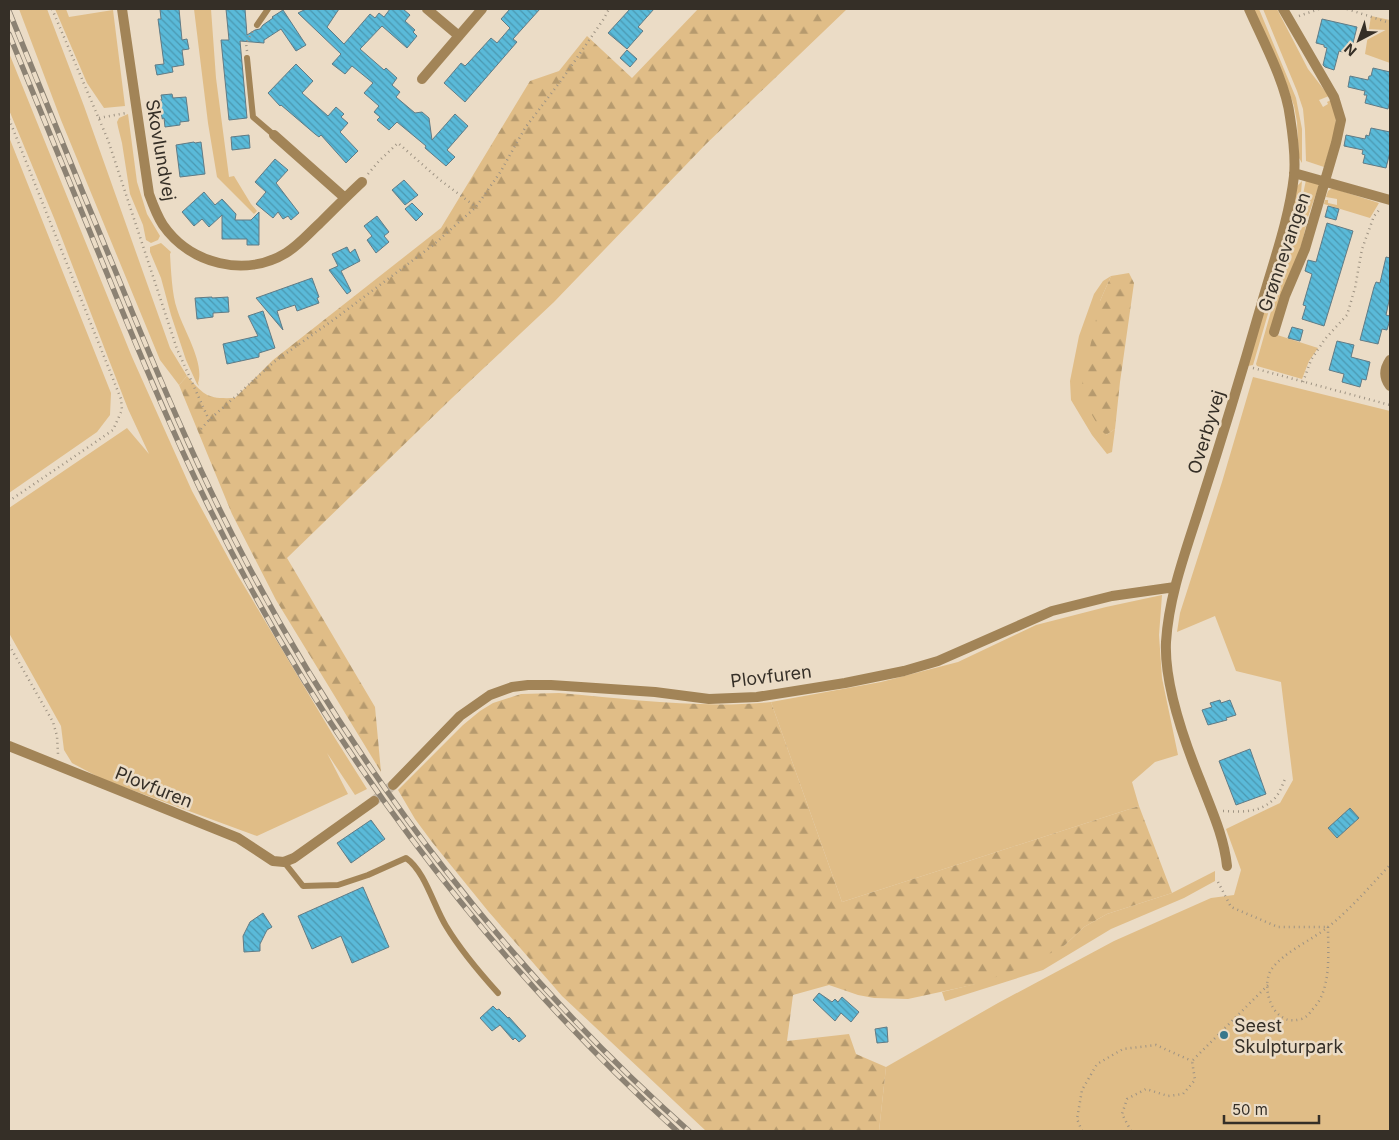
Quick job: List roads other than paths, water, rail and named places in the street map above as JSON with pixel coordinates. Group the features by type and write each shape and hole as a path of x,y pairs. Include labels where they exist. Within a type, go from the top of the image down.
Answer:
{"street":[{"name":"Skovlundvej","path":"122,9 149,194 163,225 187,249 202,258 235,266 269,261 285,254 299,244 362,182"},
{"path":"427,9 459,36"},
{"path":"422,79 482,9"},
{"name":"Overbyvej","path":"1227,866 1219,830 1184,734 1172,692 1166,644 1176,587 1244,366 1289,205 1294,173 1290,114 1283,87 1249,9"},
{"name":"Grønnevangen","path":"1274,332 1285,296 1305,249 1341,120 1334,97 1282,9"},
{"path":"274,135 345,198"},
{"name":"Grønnevangen","path":"1294,173 1389,200"},
{"path":"1390,360 1385,369 1385,378 1390,386"},
{"name":"Plovfuren","path":"393,785 460,716 490,695 512,687 551,685 655,692 709,699 758,697 904,671 938,661 1052,611 1112,596 1176,587"},
{"name":"Plovfuren","path":"9,746 238,838 273,861 284,862"},
{"path":"284,862 294,858 374,801"}],"lane":[{"path":"257,25 268,9"},
{"path":"247,58 253,117 274,135"},
{"path":"284,862 303,886 338,885 406,858 413,863 446,926 467,958 498,993"}],"tunnel":[{"path":"374,801 393,785"}],"railway":[{"path":"9,11 130,308 178,420 230,531 293,645 340,721 390,796 444,869 501,939 561,1006 624,1070 689,1131"},
{"path":"9,34 178,442 249,586 299,672 353,756 410,837 472,915 537,990 605,1062 677,1131"}],"place":[{"name":"Seest Skulpturpark","path":"1224,1035"}]}
